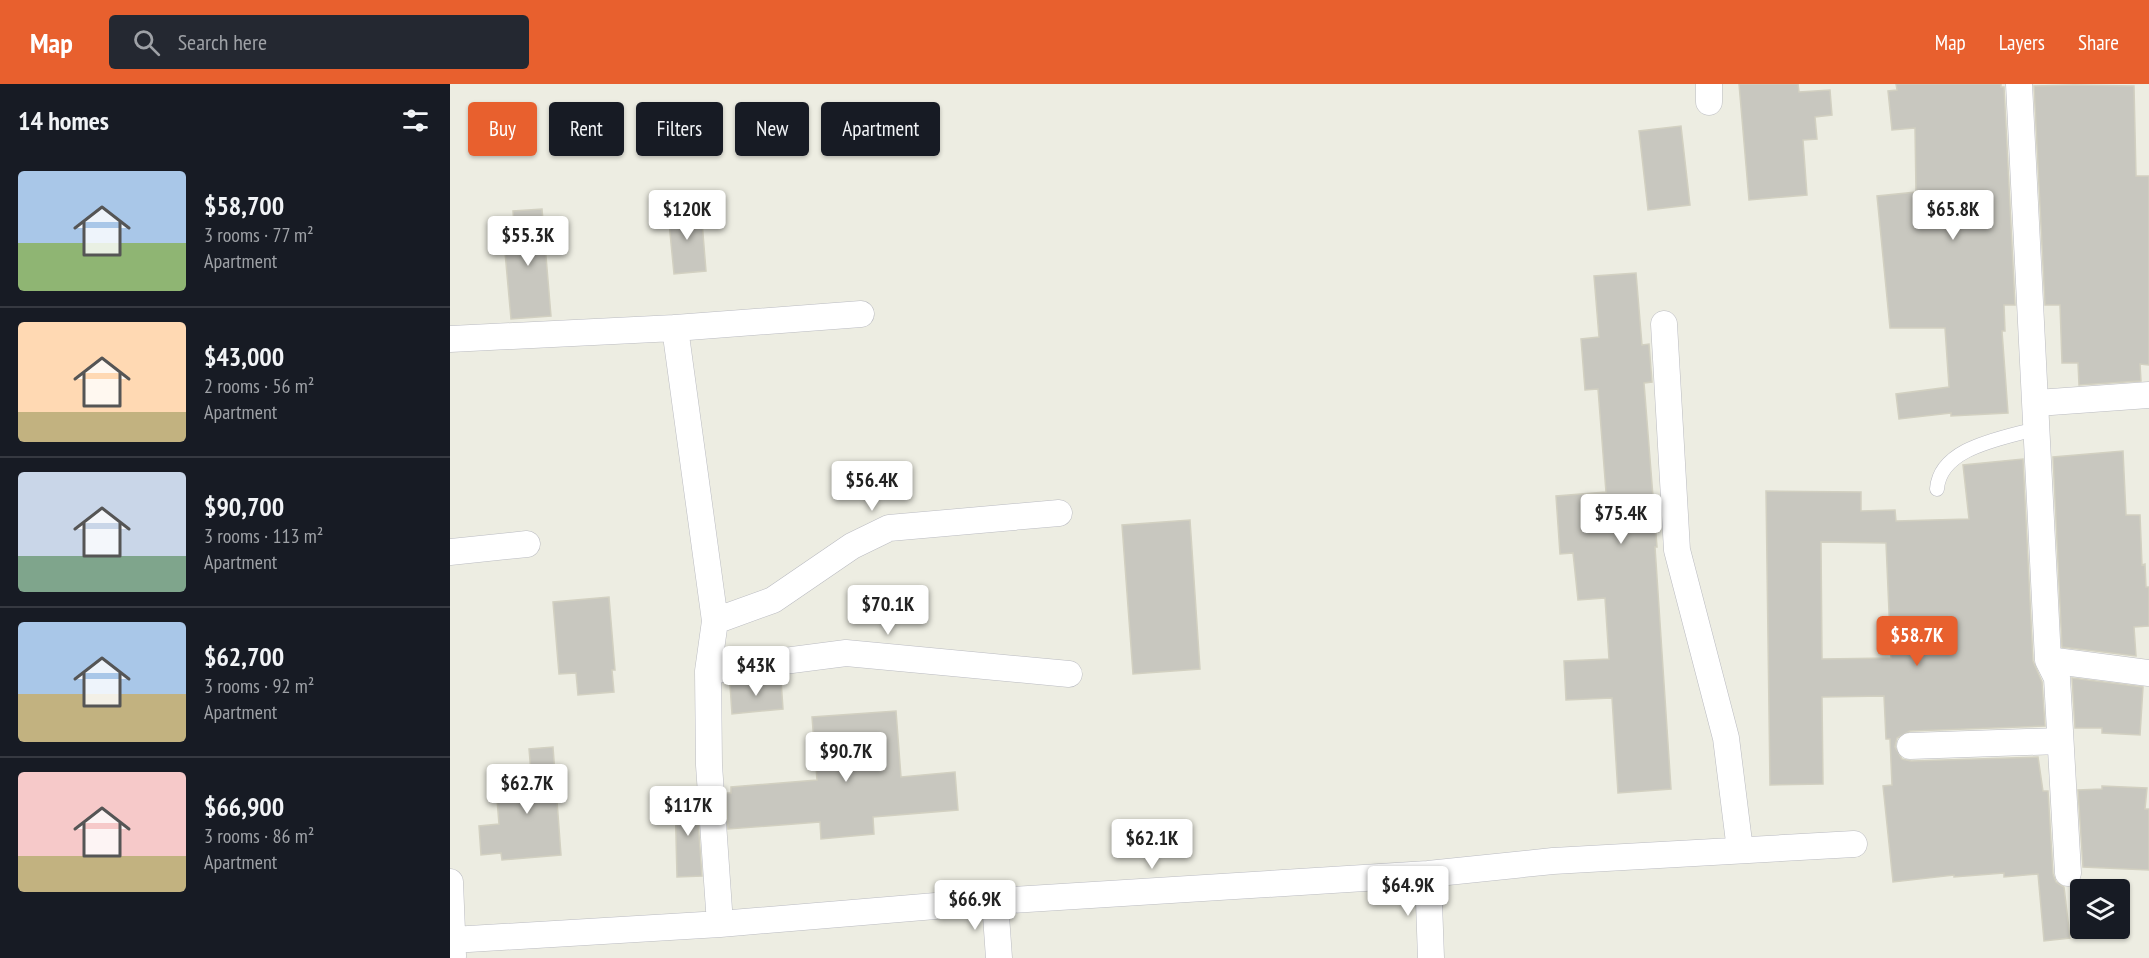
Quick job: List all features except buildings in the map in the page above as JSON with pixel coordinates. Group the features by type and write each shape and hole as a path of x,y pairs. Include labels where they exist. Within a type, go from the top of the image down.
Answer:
{"street":[{"path":"2019,84 2037,403 2048,660 2057,678 2068,873"},
{"path":"450,339 675,328 861,314"},
{"path":"1664,324 1677,550 1726,738 1740,850"},
{"path":"675,328 715,621 708,671 709,765 720,924"},
{"path":"2037,403 2149,395"},
{"path":"715,621 772,600 852,546 889,528 1059,513"},
{"path":"450,552 527,544"},
{"path":"708,671 846,653 1069,674"},
{"path":"2048,660 2149,673"},
{"path":"1910,746 2059,741"},
{"path":"450,882 453,949 995,901 1428,874 1554,861 1854,844"},
{"path":"1428,874 1431,958"},
{"path":"995,901 999,958"}],"lane":[{"path":"1937,489 1938,479 1952,459 1976,447 2038,428"}]}
